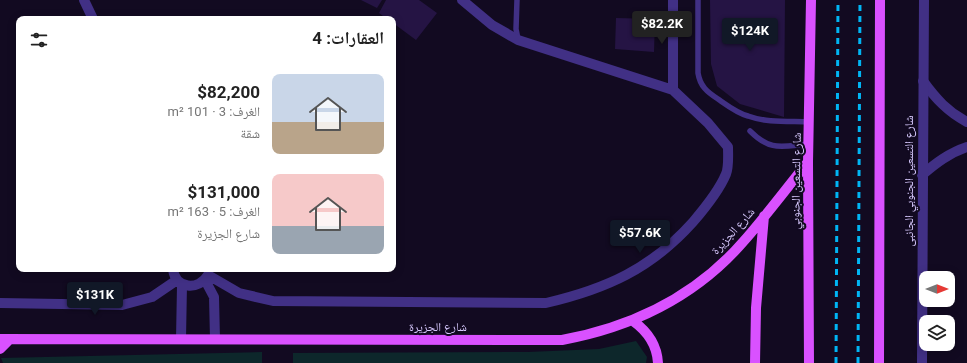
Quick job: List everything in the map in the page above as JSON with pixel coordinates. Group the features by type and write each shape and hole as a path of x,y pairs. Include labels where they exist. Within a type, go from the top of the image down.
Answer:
{"main road":[{"name":"شارع التسعين الجنوبي","path":"810,363 808,162 810,122 811,0"},
{"path":"880,0 880,363"},
{"name":"شارع الجزيرة","path":"5,339 562,340 598,332 633,320 664,306 703,279 743,243 808,162"},
{"path":"755,363 756,301 764,216"},
{"path":"633,320 644,330 652,341 658,363"},
{"path":"0,350 5,339"}],"street":[{"path":"84,0 92,16"},
{"path":"207,275 238,293 273,301 546,303 583,294 618,280 651,260 680,236 706,208 727,173 728,147 708,123 673,90 518,40 492,25 462,0"},
{"path":"673,0 673,90"},
{"name":"شارع التسعين الجنوبي الجانبى","path":"922,363 924,0"},
{"path":"923,81 937,101 952,114 967,122"},
{"path":"922,176 938,160 952,152 967,147"},
{"path":"175,272 180,282 181,339"},
{"path":"180,282 190,287 198,285 207,275"},
{"path":"207,275 214,297 215,339"},
{"path":"0,302 122,305 152,297 180,282"}],"lane":[{"path":"517,0 516,29 518,40"},
{"path":"698,0 698,73 699,81 703,88 735,110 748,116 810,122"},
{"path":"750,131 760,141 772,146 809,144"}],"green space":[{"path":"636,341 647,357 646,363 293,363 293,353 528,352 599,349"},
{"path":"262,352 262,363 3,363 1,358"}],"building":[{"path":"361,0 382,0 377,8"},
{"path":"386,0 419,0 437,13 416,40 396,25 396,16 383,16 379,13"},
{"path":"710,0 785,0 784,117 740,104 717,86 711,64"},
{"path":"616,18 655,19 654,52 615,49"}],"railway":[{"path":"836,363 838,0"},
{"path":"858,363 860,0"}]}
